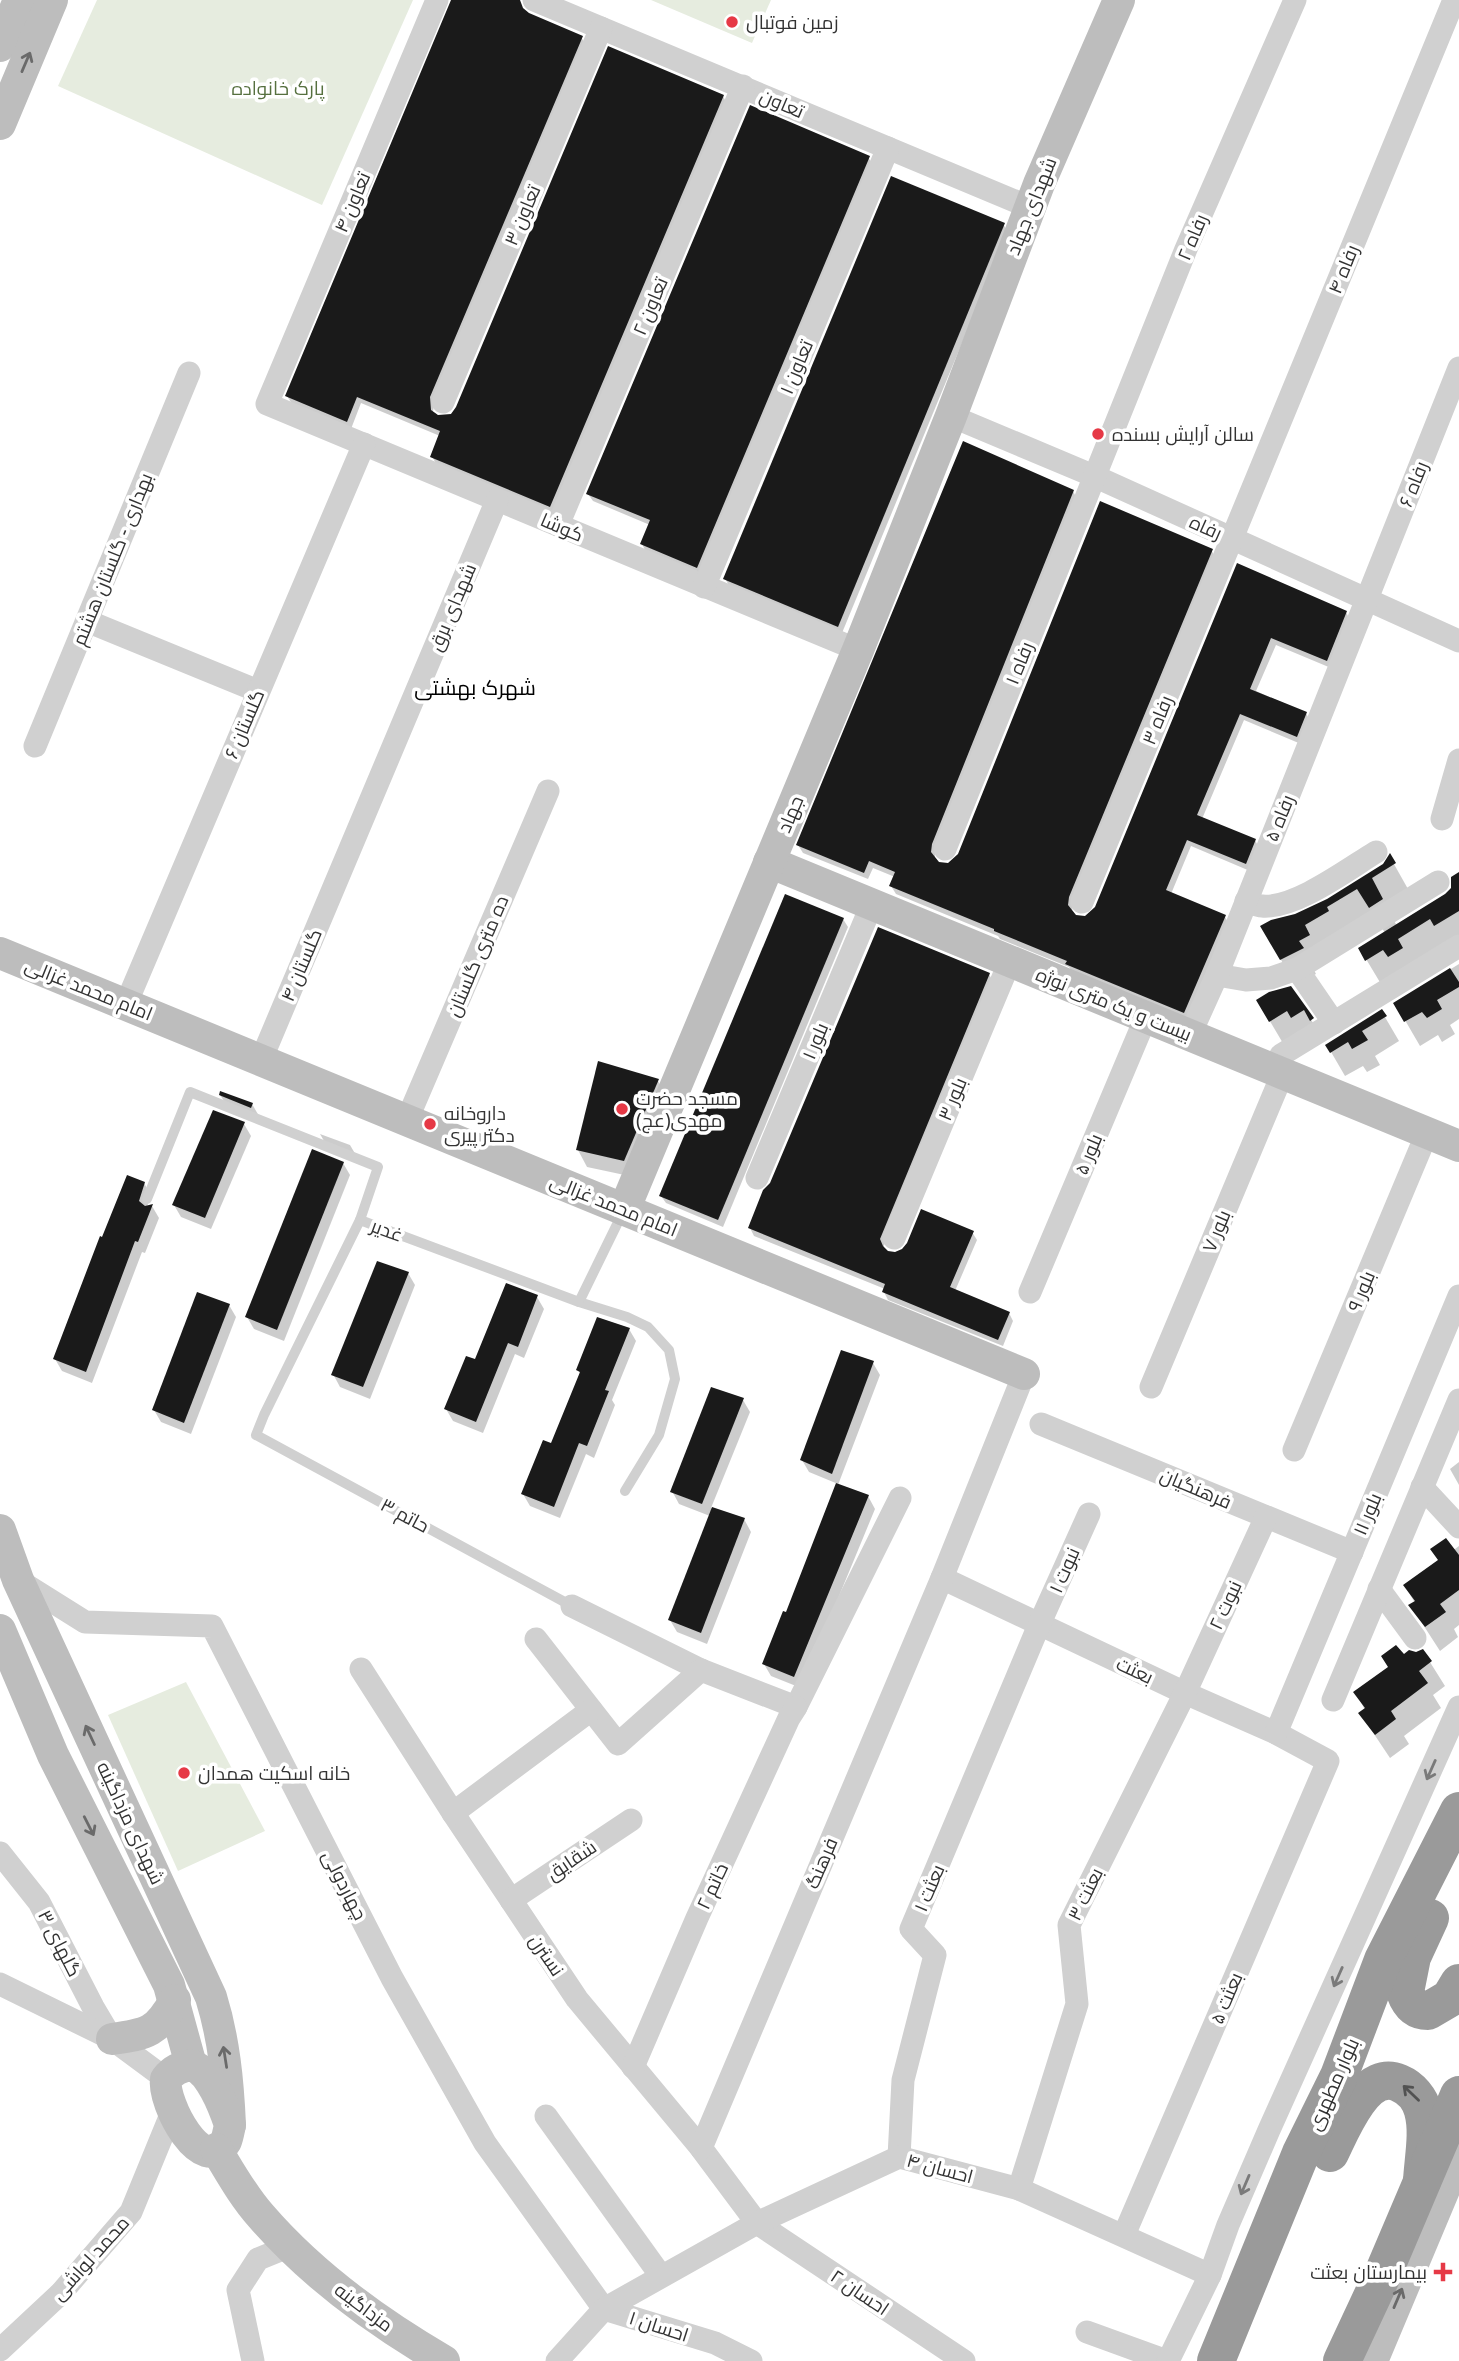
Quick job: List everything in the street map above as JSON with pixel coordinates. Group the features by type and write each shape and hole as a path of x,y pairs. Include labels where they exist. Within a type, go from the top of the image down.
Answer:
{"highway":[{"name":"بلوار مطهری","path":"1216,2361 1301,2153 1339,2076 1383,1960 1459,1811"},
{"path":"1459,1860 1412,1957 1405,1992 1410,2004 1422,2011 1428,2011 1450,1998 1459,1983"},
{"path":"1230,2323 1259,2287 1285,2243 1350,2111 1372,2085 1387,2080 1395,2081 1408,2087 1420,2102 1424,2114 1422,2181"},
{"path":"1342,2361 1380,2281 1459,2095"}],"street":[{"path":"0,46 19,0"},
{"path":"0,124 52,0"},
{"name":"تعاون ۴","path":"267,404 437,0"},
{"name":"تعاون","path":"534,0 1029,207"},
{"name":"شهدای جهاد","path":"951,416 1029,207 1119,0"},
{"name":"رفاه ۲","path":"1094,477 1186,249 1294,0"},
{"name":"رفاه ۴","path":"1231,538 1454,0"},
{"name":"تعاون ۳","path":"443,402 601,28"},
{"name":"تعاون ۲","path":"558,525 743,86"},
{"name":"تعاون ۱","path":"704,587 888,148"},
{"name":"رفاه ۶","path":"1367,599 1459,368"},
{"name":"بهداری - گلستان هشتم","path":"35,746 189,373"},
{"name":"کوشا","path":"267,404 858,650"},
{"name":"رفاه","path":"951,416 1094,477 1459,641"},
{"name":"جهاد","path":"624,1210 858,650 951,416"},
{"name":"گلستان ۶","path":"126,1004 364,444"},
{"name":"رفاه ۱","path":"945,849 1094,477"},
{"name":"شهدای برق","path":"342,870 497,500"},
{"name":"رفاه ۳","path":"1082,902 1231,538"},
{"name":"رفاه ۵","path":"1190,1035 1217,975 1367,599"},
{"path":"87,621 258,691"},
{"path":"1442,819 1459,760"},
{"name":"ده متری گلستان","path":"407,1120 548,791"},
{"path":"1246,901 1261,906 1281,904 1306,893 1376,852"},
{"name":"بیست و یک متری نوژه","path":"769,862 1190,1035 1281,1065 1459,1146"},
{"name":"گلستان ۴","path":"261,1060 342,870"},
{"path":"1217,975 1246,980 1271,978 1297,970 1438,882"},
{"name":"بلور ۱","path":"757,1178 872,904"},
{"path":"1281,1065 1335,1023 1459,946"},
{"name":"امام محمد غزالی","path":"0,953 1024,1374 942,1578"},
{"name":"بلور ۳","path":"894,1238 1010,961"},
{"path":"1297,970 1335,1023"},
{"name":"بلور ۵","path":"1030,1292 1146,1017"},
{"name":"بلور ۷","path":"1151,1387 1281,1065"},
{"name":"بلور ۹","path":"1294,1450 1427,1133"},
{"name":"بلور ۱۱","path":"1276,1732 1459,1296"},
{"path":"1333,1700 1459,1400"},
{"name":"فرهنگیان","path":"1041,1424 1352,1552"},
{"path":"1423,1487 1459,1527"},
{"name":"خاتم ۲","path":"633,2067 697,1918 789,1718 900,1498"},
{"name":"نبوت ۱","path":"1039,1625 1088,1514"},
{"name":"نبوت ۲","path":"1185,1693 1266,1517"},
{"name":"شهدای مزداگینه","path":"0,1530 18,1580 211,1997 222,2039 228,2079 223,2137"},
{"name":"بعثت","path":"942,1578 1185,1693 1276,1732 1328,1761"},
{"name":"فرهنگ","path":"701,2148 942,1578"},
{"name":"چهاردولی","path":"18,1580 85,1622 212,1626 392,1978 485,2143 604,2309"},
{"path":"1379,1589 1415,1638"},
{"path":"572,1606 701,1670 796,1707"},
{"name":"بعثت ۱","path":"899,2157 903,2080 935,1955 911,1929 1039,1625"},
{"name":"شهدای مزداگینه","path":"0,1630 53,1755 175,2000 179,2072 166,2096 172,2112"},
{"path":"536,1639 618,1744 701,1670"},
{"name":"نسترن","path":"361,1669 577,1999 701,2148 757,2223"},
{"name":"بعثت ۳","path":"1019,2189 1077,2004 1069,1925 1185,1693"},
{"path":"1087,2332 1167,2361 1210,2275 1263,2143 1459,1707"},
{"path":"453,1813 591,1710"},
{"name":"بعثت ۵","path":"1124,2235 1328,1761"},
{"name":"شقایق","path":"511,1900 631,1820"},
{"name":"گلهای ۳","path":"0,1853 39,1902 112,2039"},
{"path":"0,1984 179,2072"},
{"path":"112,2039 148,2032 163,2021 175,2000"},
{"name":"مزداگینه","path":"179,2072 198,2067 212,2084 223,2137 249,2201 290,2246 340,2291 409,2341 444,2361"},
{"path":"172,2112 197,2147 207,2150 223,2137"},
{"name":"محمد لواشی","path":"0,2350 61,2293 131,2212 172,2112"},
{"path":"546,2116 661,2276"},
{"path":"1263,2143 1301,2153"},
{"path":"1372,2361 1459,2154"},
{"name":"احسان ۴","path":"557,2361 604,2309 757,2223 899,2157 1019,2189 1210,2275"},
{"name":"احسان ۲","path":"757,2223 964,2361"},
{"path":"253,2361 238,2290 258,2259 290,2246"},
{"name":"احسان ۱","path":"604,2309 715,2343 751,2361"}],"lane":[{"path":"147,1199 190,1092 379,1167 360,1220"},
{"path":"579,1302 624,1210"},
{"name":"غدیر","path":"264,1415 360,1220 648,1327 669,1350 675,1379 660,1435 625,1491"},
{"name":"حاتم ۳","path":"264,1415 256,1435 572,1606"}],"green space":[{"name":"پارک خانواده","path":"97,0 413,0 322,205 58,86"},
{"name":"زمین فوتبال","path":"651,0 771,0 752,43"},
{"name":"خانه اسكيت همدان","path":"186,1682 265,1831 178,1871 108,1715"}],"building":[{"path":"451,0 520,0 529,13 583,36 430,397 431,410 438,415 451,414 456,407 608,46 724,95 550,507 430,457 440,431 357,397 347,422 285,396"},
{"path":"750,105 870,156 697,568 640,544 650,520 586,494"},
{"path":"891,176 1005,223 838,627 723,579"},
{"path":"963,441 1074,490 932,844 931,852 939,862 948,863 958,854 1100,501 1213,549 1069,897 1068,905 1076,915 1085,916 1095,907 1237,563 1347,611 1327,661 1271,638 1250,689 1307,712 1297,737 1240,714 1197,815 1256,839 1246,864 1187,840 1166,890 1226,915 1184,1013 889,886 895,872 869,861 864,873 796,845"},
{"path":"1390,853 1396,863 1372,878 1383,899 1369,908 1357,889 1327,907 1329,911 1305,925 1310,935 1299,941 1304,948 1280,960 1260,926 1327,899 1383,864"},
{"path":"1459,872 1459,911 1434,926 1430,919 1398,939 1403,948 1388,957 1383,950 1365,961 1358,948 1445,894 1451,888 1451,877"},
{"path":"785,894 844,918 718,1220 659,1196"},
{"path":"878,927 990,973 880,1239 888,1251 902,1249 921,1209 974,1231 950,1287 1010,1312 998,1340 882,1292 885,1284 748,1228 763,1190 770,1183"},
{"path":"1450,968 1459,982 1459,987 1437,1000 1442,1009 1427,1018 1422,1012 1404,1022 1393,1003"},
{"path":"1291,986 1314,1018 1310,1021 1304,1010 1291,1018 1287,1011 1269,1022 1256,1000 1269,992"},
{"path":"1382,1009 1387,1016 1362,1031 1368,1040 1352,1049 1348,1042 1330,1053 1325,1045"},
{"path":"598,1061 659,1079 624,1161 576,1150"},
{"path":"220,1091 253,1103 251,1108 219,1095"},
{"path":"213,1110 245,1122 205,1218 172,1205"},
{"path":"312,1149 344,1162 277,1330 245,1317"},
{"path":"127,1175 145,1182 139,1201 145,1206 153,1204 138,1242 135,1241 86,1372 53,1359 100,1236 102,1237"},
{"path":"377,1261 409,1272 363,1387 331,1375"},
{"path":"506,1283 538,1295 518,1347 508,1343 476,1422 444,1409 466,1356 475,1359"},
{"path":"197,1292 230,1304 184,1423 152,1410"},
{"path":"597,1317 630,1328 605,1390 609,1391 587,1446 579,1443 554,1507 521,1494 543,1440 551,1443 580,1372 576,1370"},
{"path":"841,1350 874,1361 832,1474 800,1460"},
{"path":"711,1387 744,1398 702,1504 670,1492"},
{"path":"836,1483 869,1495 794,1677 762,1664 783,1611 786,1612"},
{"path":"712,1507 745,1518 701,1633 668,1620"},
{"path":"1446,1538 1459,1555 1459,1590 1440,1604 1446,1612 1425,1627 1408,1605 1415,1601 1403,1585 1438,1560 1430,1549"},
{"path":"1396,1645 1404,1654 1409,1650 1416,1652 1423,1649 1432,1661 1419,1671 1428,1683 1391,1711 1396,1719 1375,1735 1358,1713 1365,1708 1353,1692 1388,1667 1381,1656"}],"place":[{"name":"زمین فوتبال","path":"732,22"},
{"name":"سالن آرایش بسنده","path":"1098,434"},
{"name":"مسجد حضرت مهدی(عج)","path":"622,1109"},
{"name":"داروخانه دکتر پیری","path":"430,1124"},
{"name":"خانه اسكيت همدان","path":"184,1773"},
{"name":"بیمارستان بعثت","path":"1443,2272"}],"district":[{"name":"شهرک بهشتی","path":"475,688"}]}
